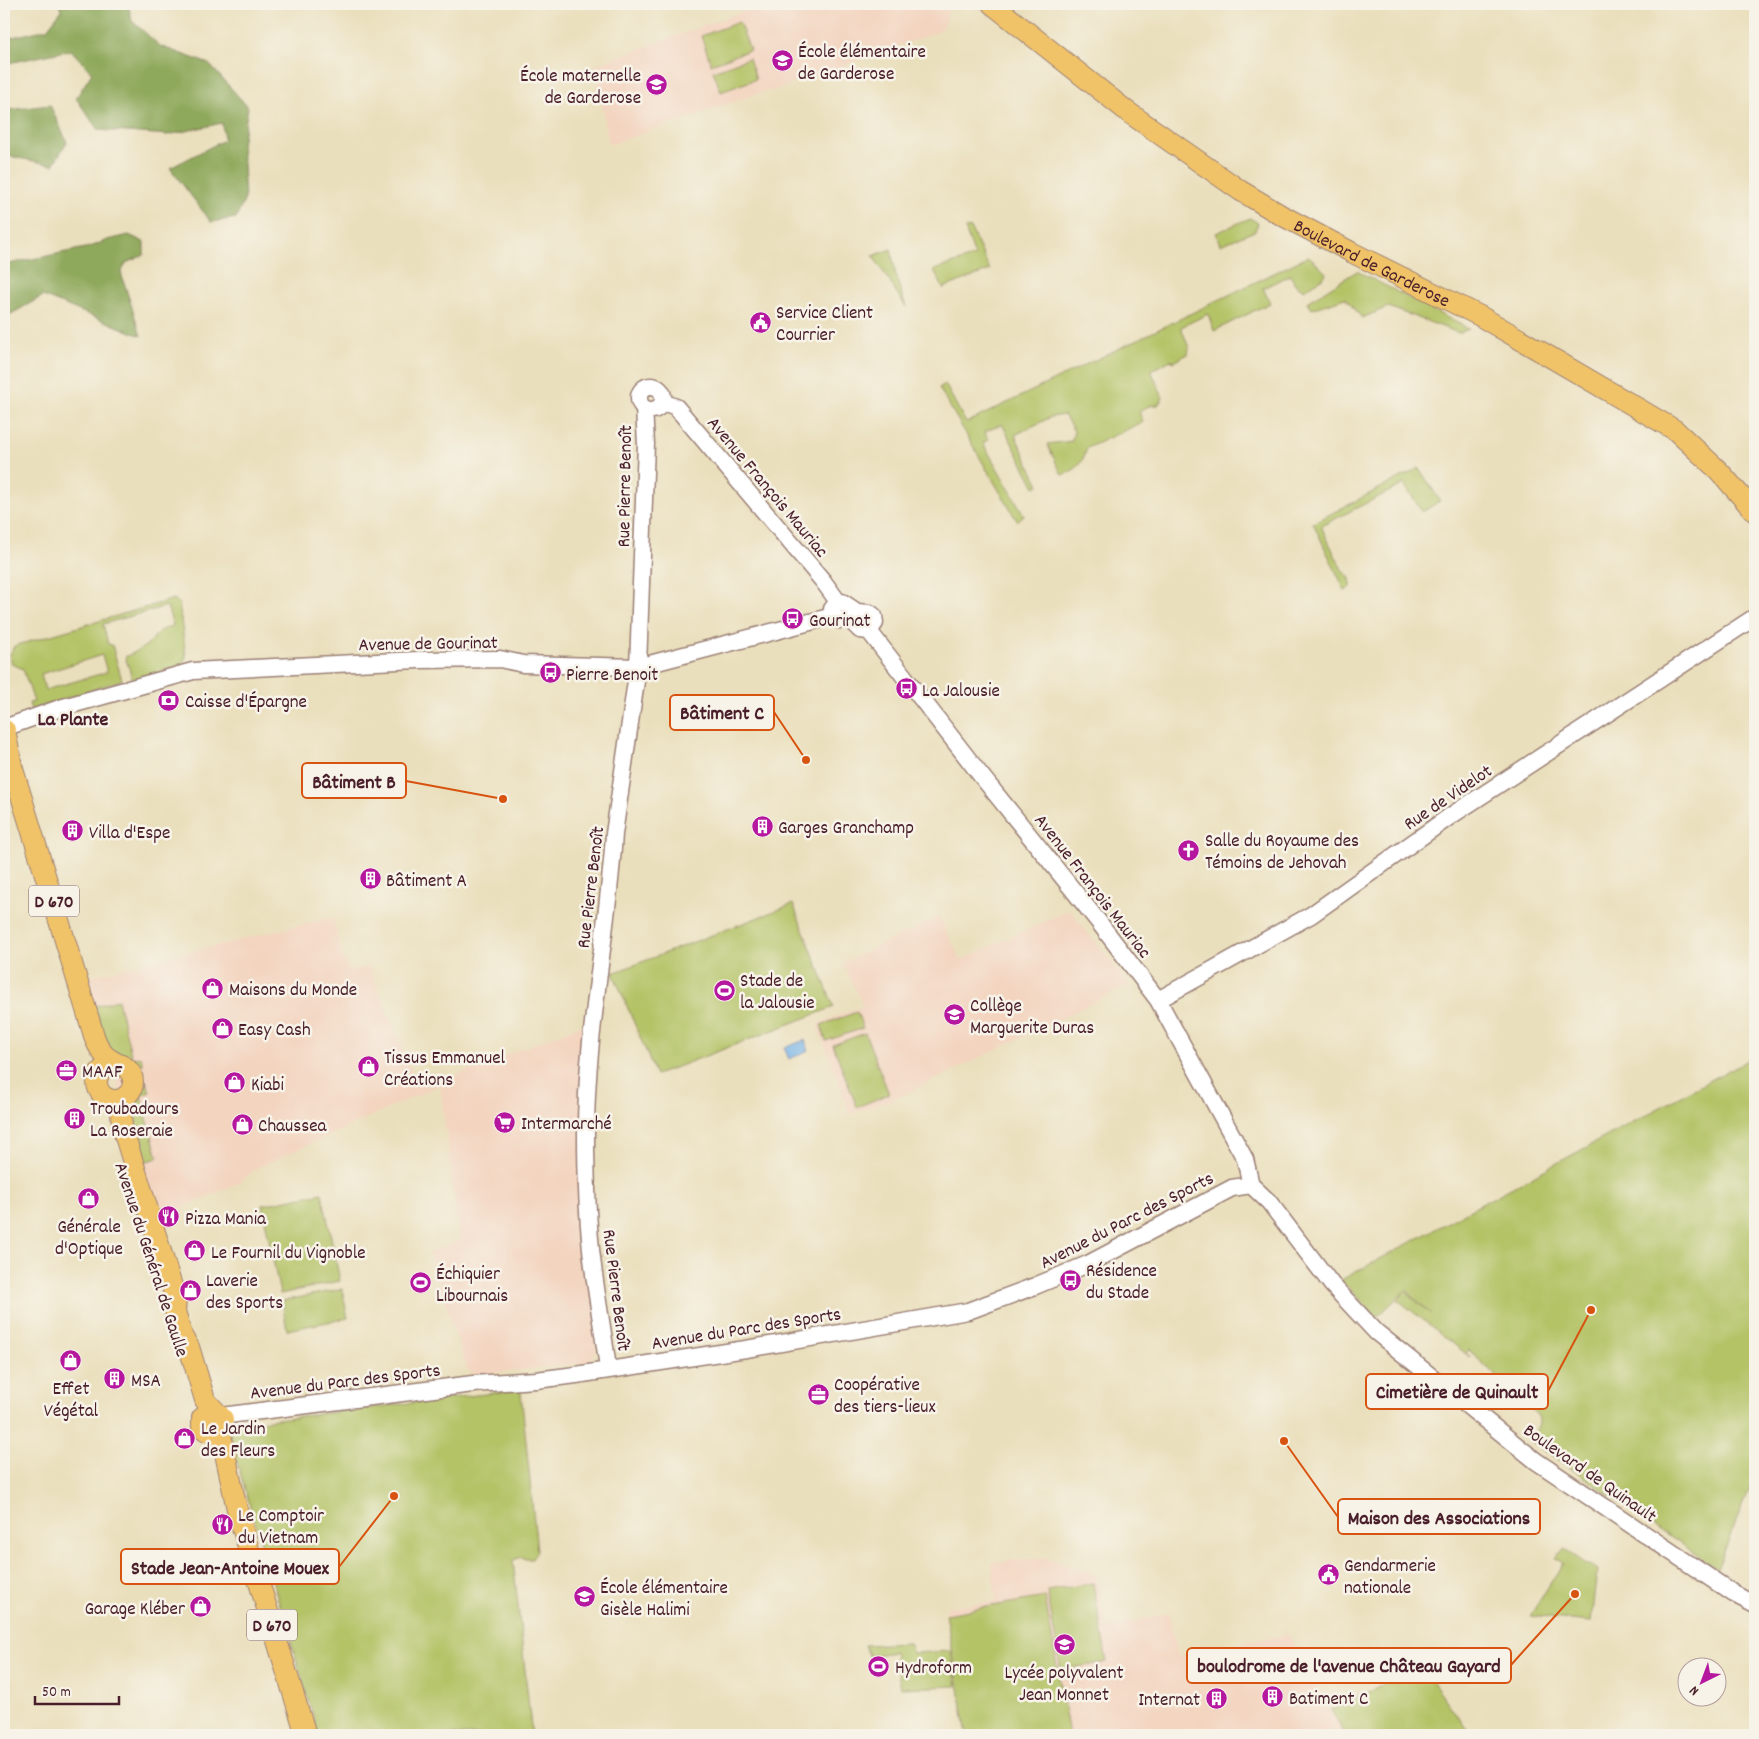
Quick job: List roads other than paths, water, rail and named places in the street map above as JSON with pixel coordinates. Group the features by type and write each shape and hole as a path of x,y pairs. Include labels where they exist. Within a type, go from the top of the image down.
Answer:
{"main road":[{"name":"Boulevard de Garderose","path":"992,4 1128,112 1241,191 1281,215 1346,249 1480,316 1675,430 1724,476 1755,512"},
{"name":"D 670","path":"8,724 12,766 95,1039 100,1052 121,1065"},
{"name":"D 670","path":"4,782 86,1042 100,1072"},
{"path":"109,1065 121,1065 126,1068 133,1078 132,1088 118,1098 105,1096 98,1088 100,1072 109,1065"},
{"name":"Avenue du Général de Gaulle","path":"118,1098 122,1127 176,1299 175,1311 213,1421"},
{"name":"D 670","path":"213,1421 238,1514 306,1735"}],"street":[{"name":"Avenue François Mauriac","path":"644,408 639,401 639,393 649,385 658,387 663,394 663,402 676,407 823,581 836,610 846,604 857,612 874,616 875,623 869,631 1158,1000 1245,1159 1251,1185"},
{"name":"Rue Pierre Benoît","path":"608,1369 591,1249 586,1131 598,978 612,868 614,834 638,667 646,444 644,408"},
{"name":"Avenue de Gourinat","path":"8,724 169,677 205,670 418,660 500,659 523,664 638,667 836,610"},
{"name":"Rue de Videlot","path":"1158,1000 1311,915 1449,817 1755,617"},
{"name":"Avenue du Parc des Sports","path":"213,1421 473,1384 536,1380 746,1349 968,1311 1067,1273 1232,1188 1251,1185"},
{"name":"Boulevard de Quinault","path":"1251,1185 1269,1202 1332,1285 1356,1312 1390,1344 1536,1461 1734,1594 1755,1605"}],"water":[{"path":"805,1040 809,1051 789,1059 784,1048"}],"place":[{"name":"École élémentaire de Garderose","path":"782,61"},
{"name":"École maternelle de Garderose","path":"657,85"},
{"name":"Service Client Courrier","path":"760,322"},
{"name":"Gourinat","path":"793,619"},
{"name":"Pierre Benoit","path":"550,673"},
{"name":"La Jalousie","path":"906,689"},
{"name":"Caisse d'Épargne","path":"169,700"},
{"name":"Bâtiment C","path":"806,760"},
{"name":"Bâtiment B","path":"503,799"},
{"name":"Garges Granchamp","path":"762,826"},
{"name":"Villa d'Espe","path":"73,831"},
{"name":"Salle du Royaume des Témoins de Jehovah","path":"1189,850"},
{"name":"Bâtiment A","path":"370,879"},
{"name":"Maisons du Monde","path":"213,988"},
{"name":"Stade de la Jalousie","path":"724,990"},
{"name":"Collège Marguerite Duras","path":"954,1015"},
{"name":"Easy Cash","path":"222,1028"},
{"name":"Tissus Emmanuel Créations","path":"368,1067"},
{"name":"MAAF","path":"66,1070"},
{"name":"Kiabi","path":"235,1083"},
{"name":"Troubadours La Roseraie","path":"74,1118"},
{"name":"Intermarché","path":"505,1122"},
{"name":"Chaussea","path":"242,1124"},
{"name":"Générale d'Optique","path":"89,1199"},
{"name":"Pizza Mania","path":"169,1217"},
{"name":"Le Fournil du Vignoble","path":"195,1251"},
{"name":"Résidence du Stade","path":"1070,1280"},
{"name":"Échiquier Libournais","path":"420,1283"},
{"name":"Laverie des Sports","path":"190,1290"},
{"name":"Cimetière de Quinault","path":"1591,1310"},
{"name":"Effet Végétal","path":"71,1361"},
{"name":"MSA","path":"115,1379"},
{"name":"Coopérative des tiers-lieux","path":"818,1394"},
{"name":"Le Jardin des Fleurs","path":"185,1438"},
{"name":"Maison des Associations","path":"1284,1441"},
{"name":"Stade Jean-Antoine Mouex","path":"394,1496"},
{"name":"Le Comptoir du Vietnam","path":"222,1525"},
{"name":"Gendarmerie nationale","path":"1328,1575"},
{"name":"boulodrome de l'avenue Château Gayard","path":"1575,1594"},
{"name":"École élémentaire Gisèle Halimi","path":"584,1597"},
{"name":"Garage Kléber","path":"201,1607"},
{"name":"Lycée polyvalent Jean Monnet","path":"1064,1645"},
{"name":"Hydroform","path":"879,1666"},
{"name":"Batiment C","path":"1273,1697"},
{"name":"Internat","path":"1216,1698"}],"district":[{"name":"La Plante","path":"73,718"}]}
